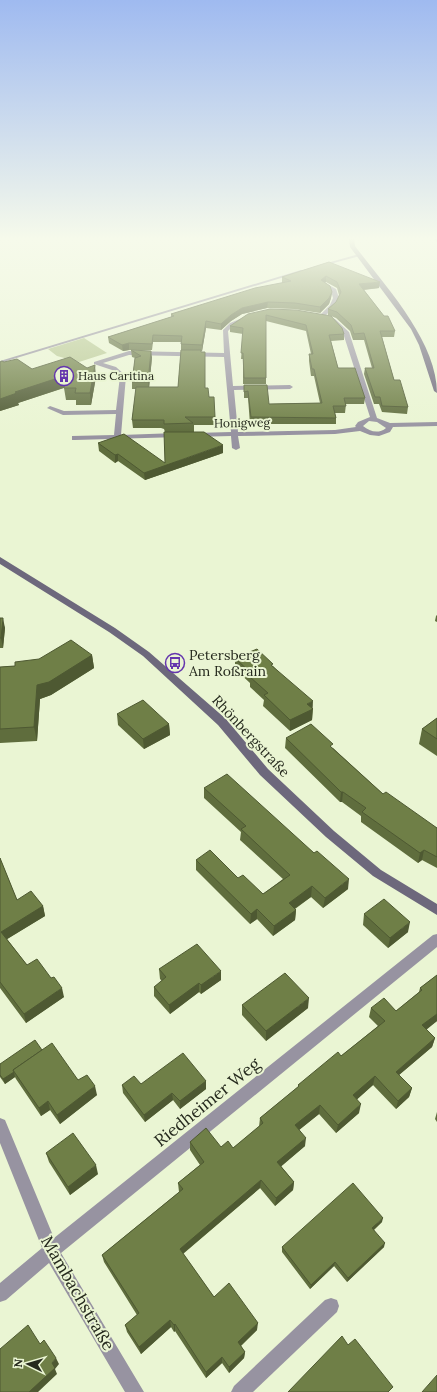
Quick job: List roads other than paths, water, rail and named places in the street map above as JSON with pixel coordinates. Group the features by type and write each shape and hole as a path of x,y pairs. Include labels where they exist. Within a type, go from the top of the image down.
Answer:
{"street":[{"path":"333,304 318,316 333,320 346,332 374,419"},
{"path":"395,304 414,329 422,345 437,391"},
{"path":"236,448 225,331 239,320 259,314"},
{"path":"117,436 118,412 123,376 119,371 113,368 96,363 129,353 227,355"},
{"path":"230,388 290,387"},
{"path":"50,408 63,413 118,412"},
{"path":"389,425 390,428 384,433 371,434 360,429 360,423 368,419 383,421 389,425 437,424"},
{"name":"Honigweg","path":"75,438 335,432 360,429"},
{"name":"Rhönbergstraße","path":"0,560 112,630 146,654 222,722 264,772 330,834 377,873 437,910"},
{"name":"Riedheimer Weg","path":"0,1294 50,1251 437,939"},
{"name":"Mambachstraße","path":"0,1125 50,1251 135,1392"},
{"path":"240,1392 331,1306"}],"lane":[{"path":"0,362 194,304"}],"place":[{"name":"Haus Caritina","path":"64,376"},
{"name":"Petersberg Am Roßrain","path":"175,663"}]}
